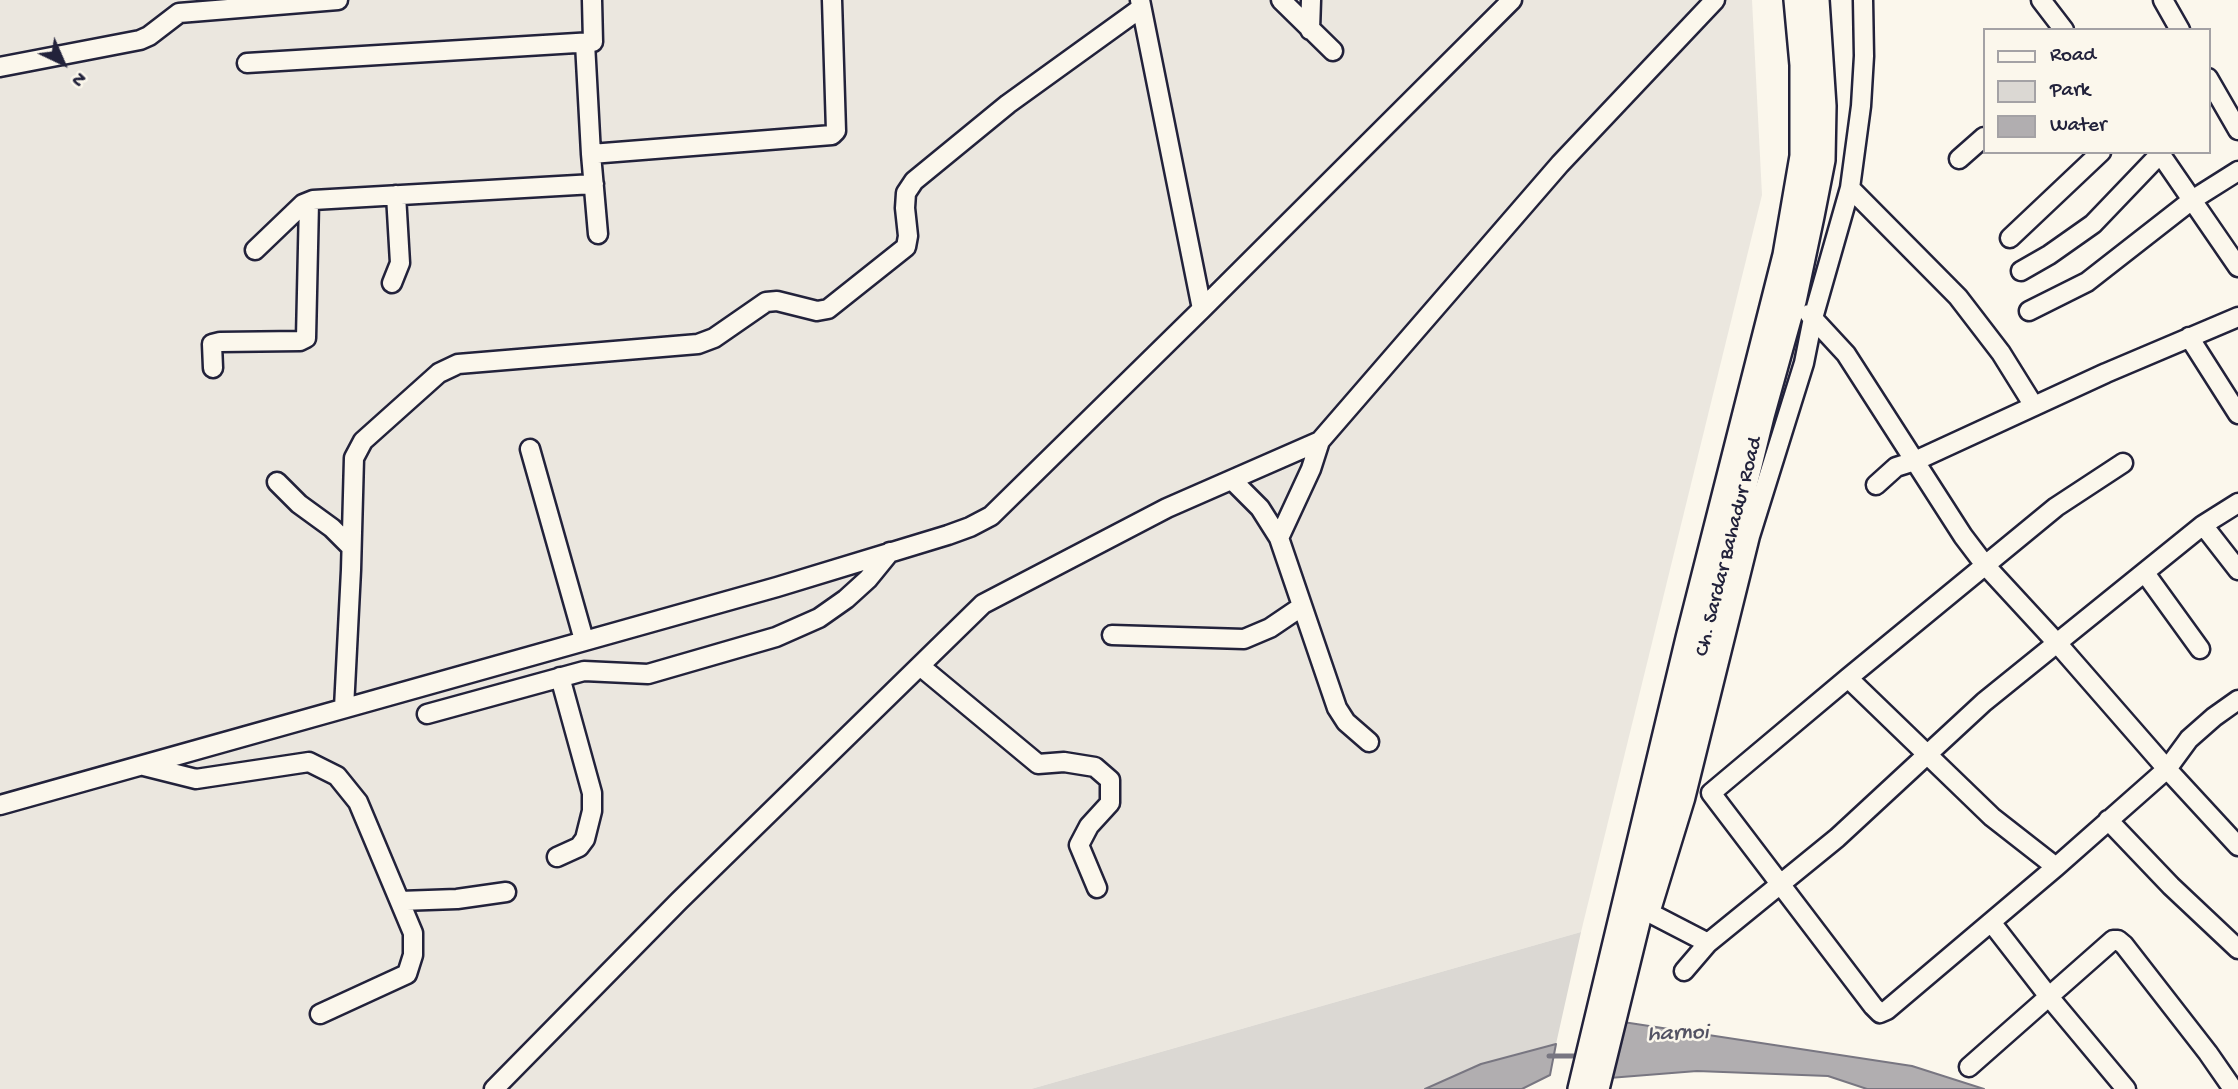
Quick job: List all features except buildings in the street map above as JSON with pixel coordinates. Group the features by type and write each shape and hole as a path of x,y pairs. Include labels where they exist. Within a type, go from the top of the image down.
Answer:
{"main road":[{"name":"Ch. Sardar Bahadur Road","path":"1597,1089 1604,1022 1688,638 1785,255 1802,156 1803,91 1796,0"},
{"name":"Ch. Sardar Bahadur Road","path":"1580,1089 1604,1022 1621,997 1762,416 1794,301 1823,160 1824,106 1817,0"}],"street":[{"path":"0,68 140,40 179,13 338,0"},
{"path":"247,63 593,42 592,0"},
{"path":"591,154 832,135 836,131 832,0"},
{"path":"1281,0 1333,51"},
{"path":"1310,30 1311,0"},
{"path":"0,805 777,587 948,535 991,516 1512,0"},
{"path":"1279,538 1311,469 1320,441 1560,164 1715,0"},
{"path":"1621,997 1685,799 1750,536 1804,363 1813,318 1850,188 1861,106 1863,0"},
{"path":"2040,0 2062,28"},
{"path":"2163,0 2179,28"},
{"path":"344,708 354,458 363,441 439,373 458,364 698,344 714,338 766,302 777,301 817,311 828,309 906,247 906,193 914,181 1008,104 1141,4 1202,309"},
{"path":"585,43 598,234"},
{"path":"2210,81 2238,130"},
{"path":"1959,159 1982,139"},
{"path":"2010,237 2099,154"},
{"path":"2021,271 2093,224 2159,154"},
{"path":"2161,154 2238,267"},
{"path":"2029,311 2087,282 2192,200 2238,171"},
{"path":"255,250 303,204 309,202 594,184"},
{"path":"1850,188 1958,297 2001,353 2034,406"},
{"path":"391,283 400,263 396,195"},
{"path":"213,368 212,344 300,341 306,338 309,202"},
{"path":"1794,301 1846,354 1963,536 1985,565 2238,846"},
{"path":"1876,485 1896,467 1915,461 2238,317"},
{"path":"2189,337 2238,414"},
{"path":"494,1089 679,901 983,604 1167,508 1320,441"},
{"path":"530,449 584,640"},
{"path":"1685,799 1711,793 2056,507 2123,463"},
{"path":"1232,480 1260,508 1279,538 1337,708 1346,723 1369,742"},
{"path":"277,482 351,547"},
{"path":"1684,971 1709,943 1838,838 1984,702 2203,525 2238,503"},
{"path":"2203,525 2238,570"},
{"path":"427,714 584,671 648,674 776,637 819,618 846,599 869,579 890,552"},
{"path":"2144,573 2200,649"},
{"path":"1112,635 1244,639 1270,628 1301,607"},
{"path":"920,666 1038,764 1064,762 1095,767 1110,780 1110,803 1089,826 1079,845 1097,888"},
{"path":"557,857 579,847 585,839 592,811 592,793 561,677"},
{"path":"1848,678 1992,817 2056,867"},
{"path":"1711,793 1880,1013 1887,1010 2056,867 2167,769 2189,739 2238,700"},
{"path":"141,765 196,779 309,762 337,776 358,802 414,933 413,955 407,974 320,1014"},
{"path":"2108,820 2171,886 2238,949"},
{"path":"400,901 457,900 506,892"},
{"path":"1650,913 1709,943"},
{"path":"1991,922 2126,1089"},
{"path":"1969,1067 2108,944 2118,940 2233,1089"}],"shaded area":[{"path":"0,0 1752,0 1762,195 1581,932 1031,1089 0,1089"}],"green space":[{"path":"1581,932 1556,1044 1481,1064 1425,1089 1031,1089"}],"water":[{"path":"1623,1022 1912,1066 1984,1089 1867,1089 1828,1076 1697,1071 1609,1078"},
{"path":"1556,1044 1550,1075 1522,1089 1425,1089 1481,1064"}],"waterway":[{"name":"harnoi","path":"1549,1056 1581,1056"}]}
